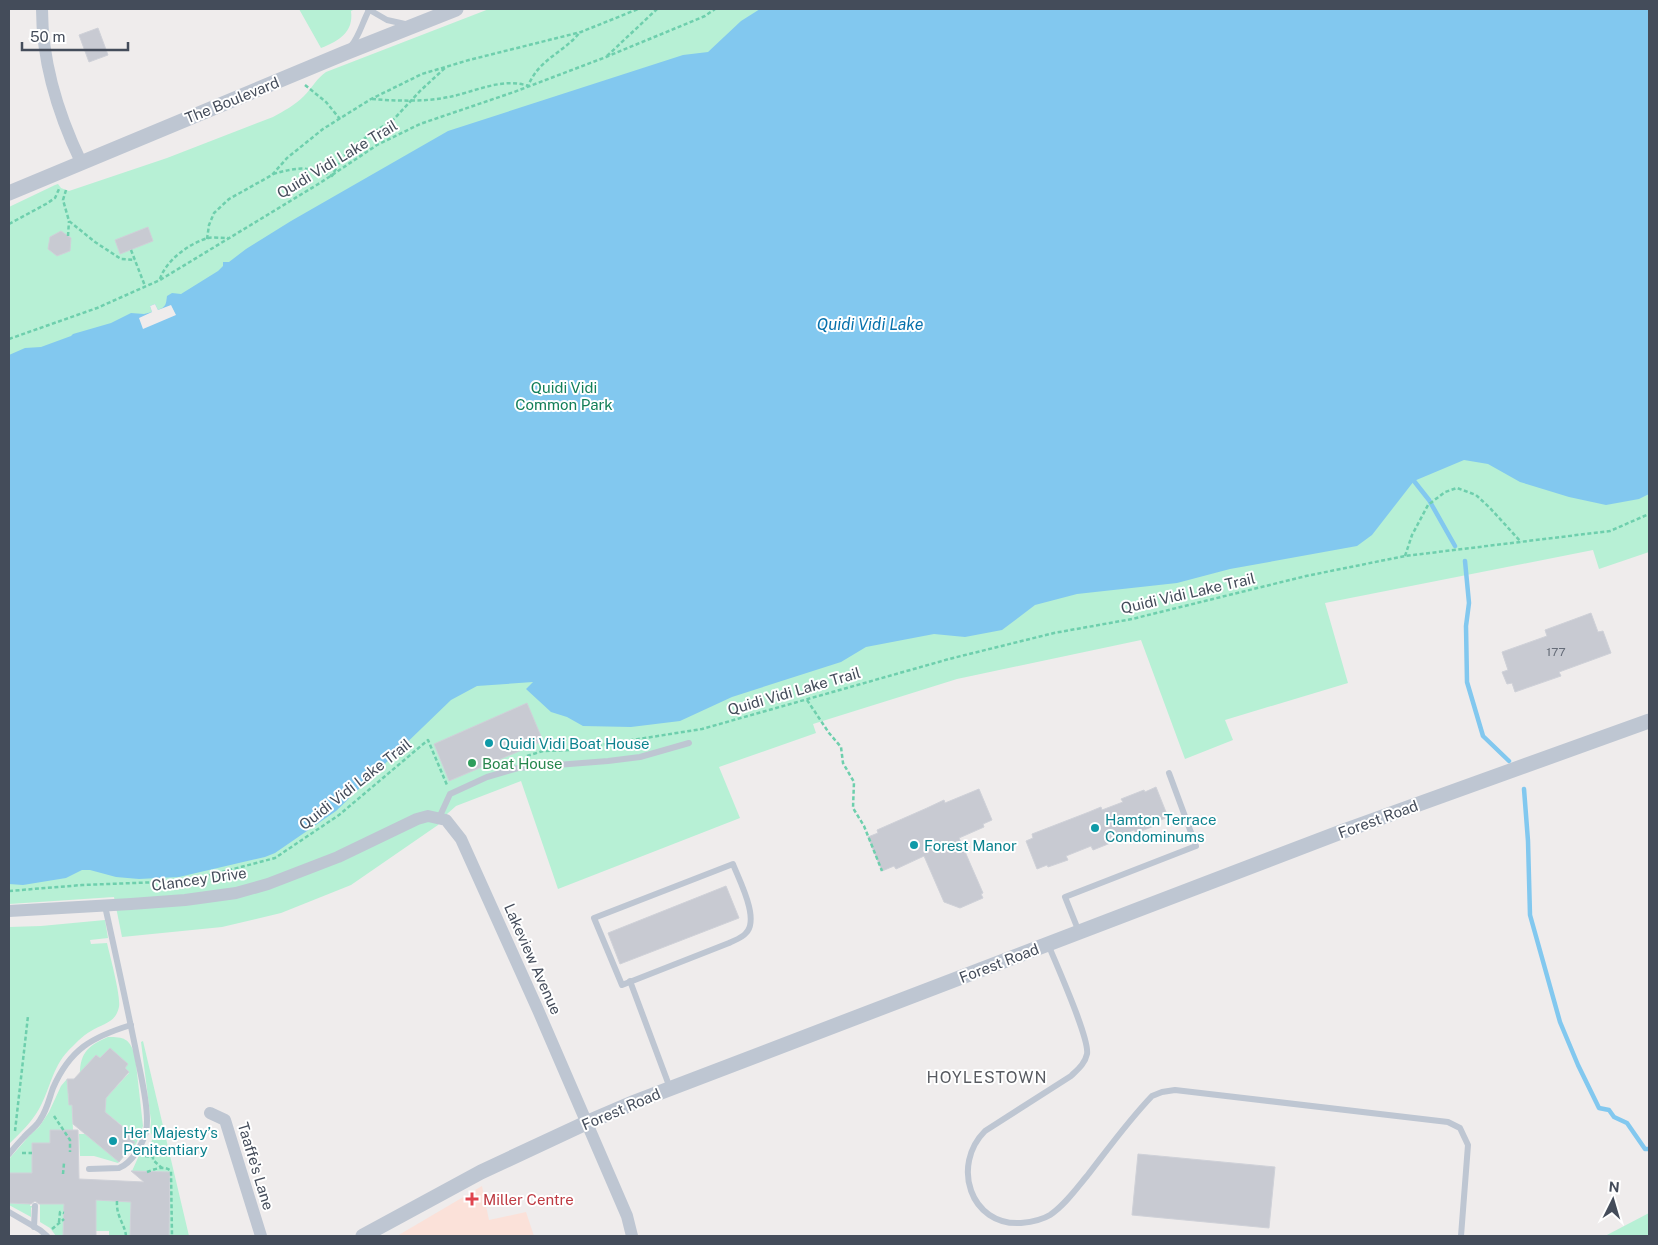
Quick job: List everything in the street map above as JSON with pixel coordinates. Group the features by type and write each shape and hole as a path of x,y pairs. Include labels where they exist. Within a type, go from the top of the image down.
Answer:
{"street":[{"path":"42,9 43,41 51,84 60,112 81,162"},
{"name":"The Boulevard","path":"9,192 456,9"},
{"name":"Forest Road","path":"363,1236 481,1172 586,1122 670,1088 1341,832 1649,721"},
{"name":"Clancey Drive","path":"9,911 185,900 236,893 268,884 338,857 417,819 428,816 439,818"},
{"name":"Lakeview Avenue","path":"439,818 446,820 461,839 538,1010 627,1216 632,1236"},
{"name":"Taaffe's Lane","path":"210,1113 225,1120 262,1236"}],"lane":[{"path":"345,53 362,30 368,9 387,20 403,24 423,22"},
{"path":"439,818 450,794 487,777 518,768 640,757 688,743"},
{"path":"1079,932 1065,897 1196,846 1169,773"},
{"path":"733,864 750,909 751,924 748,932 739,939 630,981 622,985 594,918 733,864"},
{"path":"89,1169 119,1168 128,1163 146,1131 146,1115 140,1072 105,906"},
{"path":"1048,944 1082,1031 1087,1047 1087,1056 1082,1065 1071,1076 985,1131 974,1144 969,1160 968,1178 973,1196 986,1212 998,1220 1013,1223 1030,1222 1050,1215 1068,1198 1152,1096 1175,1090 1448,1122 1460,1128 1468,1145 1461,1236"},
{"path":"630,981 670,1088"},
{"path":"9,1154 39,1122 62,1071 74,1054 88,1042 106,1032 131,1025"},
{"path":"34,1227 35,1206"},
{"path":"9,1212 46,1236"}],"path":[{"path":"207,238 214,213 229,199 272,174 287,158 323,129 371,99 422,74 581,32 638,9"},
{"path":"606,57 657,9"},
{"name":"Quidi Vidi Lake Trail","path":"9,339 79,314 160,280 332,176 376,145 420,124 514,92 606,57 705,16 715,9"},
{"path":"371,99 424,100 449,97 506,83 518,82 528,86 536,72 550,58 574,41 581,32"},
{"path":"272,174 303,168 318,170 332,176 341,159 356,144 394,119 447,67"},
{"path":"310,89 326,102 340,119"},
{"path":"9,224 55,198 58,190 61,188"},
{"path":"66,190 63,200 69,221 68,236"},
{"path":"69,221 95,242 122,259 136,260"},
{"path":"160,280 167,266 180,253 207,238 228,238"},
{"path":"131,250 145,286"},
{"path":"1405,556 1412,535 1428,505 1437,496 1457,488 1476,495 1521,542"},
{"name":"Quidi Vidi Lake Trail","path":"526,757 543,751 569,750 702,729 940,661 1054,633 1132,619 1306,576 1405,556 1610,531 1649,514"},
{"path":"807,700 829,733 841,747 843,763 854,782 854,808 864,826 882,871"},
{"name":"Quidi Vidi Lake Trail","path":"9,892 82,884 188,881 275,858 339,815 428,740 447,785"},
{"path":"15,1130 28,1016"},
{"path":"47,1107 70,1140 70,1152"},
{"path":"134,1155 153,1157 153,1160 162,1168"},
{"path":"63,1174 64,1163"},
{"path":"147,1172 162,1168 168,1168 171,1171 172,1236"},
{"path":"117,1201 119,1219 126,1232 126,1236"},
{"path":"59,1223 60,1212 64,1212"},
{"path":"46,1236 64,1219"}],"shaded area":[{"name":"Miller Centre","path":"482,1186 489,1220 526,1212 534,1236 397,1236"}],"green space":[{"path":"299,9 353,10 351,11 350,25 344,35 321,48"},
{"name":"Quidi Vidi Lake","path":"489,9 1649,9 1649,552 1599,569 1593,550 1325,603 1348,683 1225,720 1233,740 1185,759 1141,640 957,679 813,724 816,733 719,767 740,818 558,889 521,781 456,806 438,825 351,885 281,913 222,927 122,937 114,897 9,904 9,207 55,185 58,184 61,188 69,191 167,158 273,117 301,99 326,72"},
{"path":"105,920 108,938 90,940 91,944 107,943 118,994 119,1007 117,1013 112,1020 95,1028 68,1051 58,1065 36,1114 9,1144 9,927"},
{"path":"108,1037 122,1038 128,1042 135,1055 143,1126 136,1144 118,1163 94,1156 80,1156 79,1134 85,1134 119,1161 134,1143 131,1140 134,1135 105,1112 106,1098 129,1073 125,1068 128,1064 110,1048 100,1058 96,1055 83,1069 80,1079 81,1064 85,1052 100,1040"},
{"path":"143,1041 189,1236 169,1236 170,1172 132,1171 141,1151 151,1143 153,1137 150,1131 151,1121 141,1042"},
{"path":"67,1079 69,1105 72,1105 74,1156 66,1143 32,1143 67,1173 9,1173 9,1159 39,1127 49,1112 61,1086"},
{"path":"96,1200 131,1202 130,1236 109,1236 109,1231 96,1231"},
{"path":"9,1203 30,1204 30,1206 33,1206 31,1208 31,1217 9,1205"},
{"path":"40,1204 64,1204 63,1236 56,1236 50,1228 40,1222"},
{"path":"1649,1213 1649,1236 1605,1236"}],"water":[{"name":"Quidi Vidi Lake","path":"760,9 1649,9 1649,494 1639,499 1606,505 1569,497 1520,482 1488,464 1464,460 1414,481 1372,535 1357,546 1230,569 1177,583 1077,594 1035,605 1002,630 965,637 934,634 866,647 841,662 732,697 680,721 631,727 583,726 567,717 551,712 526,689 533,682 477,686 451,700 336,811 275,853 179,877 139,879 116,877 90,870 82,870 66,878 23,885 9,884 9,355 25,348 41,347 73,334 111,323 131,313 144,314 152,312 150,306 155,304 158,310 161,309 165,305 167,296 172,293 181,294 218,271 223,266 223,262 229,262 291,221 448,131 683,55 708,52 741,21"}],"pier":[{"path":"155,304 158,310 171,305 176,315 143,329 139,318 152,312 150,306"}],"building":[{"path":"98,28 108,55 89,62 79,35"},
{"path":"148,227 153,241 120,254 115,240"},
{"path":"61,231 71,238 70,251 57,256 48,249 50,237"},
{"path":"1591,613 1598,632 1603,631 1611,653 1559,672 1561,676 1515,692 1512,683 1507,684 1502,672 1508,670 1502,652 1547,636 1545,630"},
{"name":"Quidi Vidi Boat House","path":"527,703 543,741 449,781 434,744"},
{"name":"Hamton Terrace Condominums","path":"1156,787 1168,817 1156,822 1157,825 1136,833 1134,830 1111,839 1113,842 1093,850 1091,846 1066,856 1068,860 1037,869 1026,841 1033,838 1032,834 1101,807 1102,810 1123,802 1121,799"},
{"name":"Forest Manor","path":"979,789 992,820 983,824 984,827 959,838 983,893 981,894 983,898 960,908 944,902 924,856 896,869 894,866 882,871 868,837 878,833 877,830 944,800 945,803"},
{"path":"726,886 739,918 620,964 608,933"},
{"path":"110,1048 128,1064 125,1068 129,1072 106,1098 105,1112 134,1136 131,1140 135,1142 119,1162 73,1124 72,1105 69,1105 67,1079 74,1079 96,1055 100,1058"},
{"name":"Her Majesty’s Penitentiary","path":"50,1130 78,1130 79,1179 144,1182 131,1171 170,1172 169,1236 130,1236 131,1202 96,1200 96,1236 63,1236 64,1204 39,1204 35,1201 31,1204 9,1203 9,1173 32,1173 32,1143 50,1143"},
{"path":"1138,1154 1275,1167 1269,1228 1132,1215"}],"waterway":[{"path":"1414,481 1429,500 1455,546"},
{"path":"1465,561 1469,603 1466,626 1467,682 1483,736 1509,761"},
{"path":"1524,789 1528,841 1530,915 1560,1022 1599,1108 1609,1110 1614,1117 1627,1123 1645,1149 1649,1149"}],"place":[{"name":"Quidi Vidi Boat House","path":"489,743"},
{"name":"Boat House","path":"472,763"},
{"name":"Hamton Terrace Condominums","path":"1095,828"},
{"name":"Forest Manor","path":"914,845"},
{"name":"Her Majesty’s Penitentiary","path":"113,1141"},
{"name":"Miller Centre","path":"472,1199"}],"district":[{"name":"HOYLESTOWN","path":"987,1077"}],"park label":[{"name":"Quidi Vidi Common Park","path":"564,396"}]}
